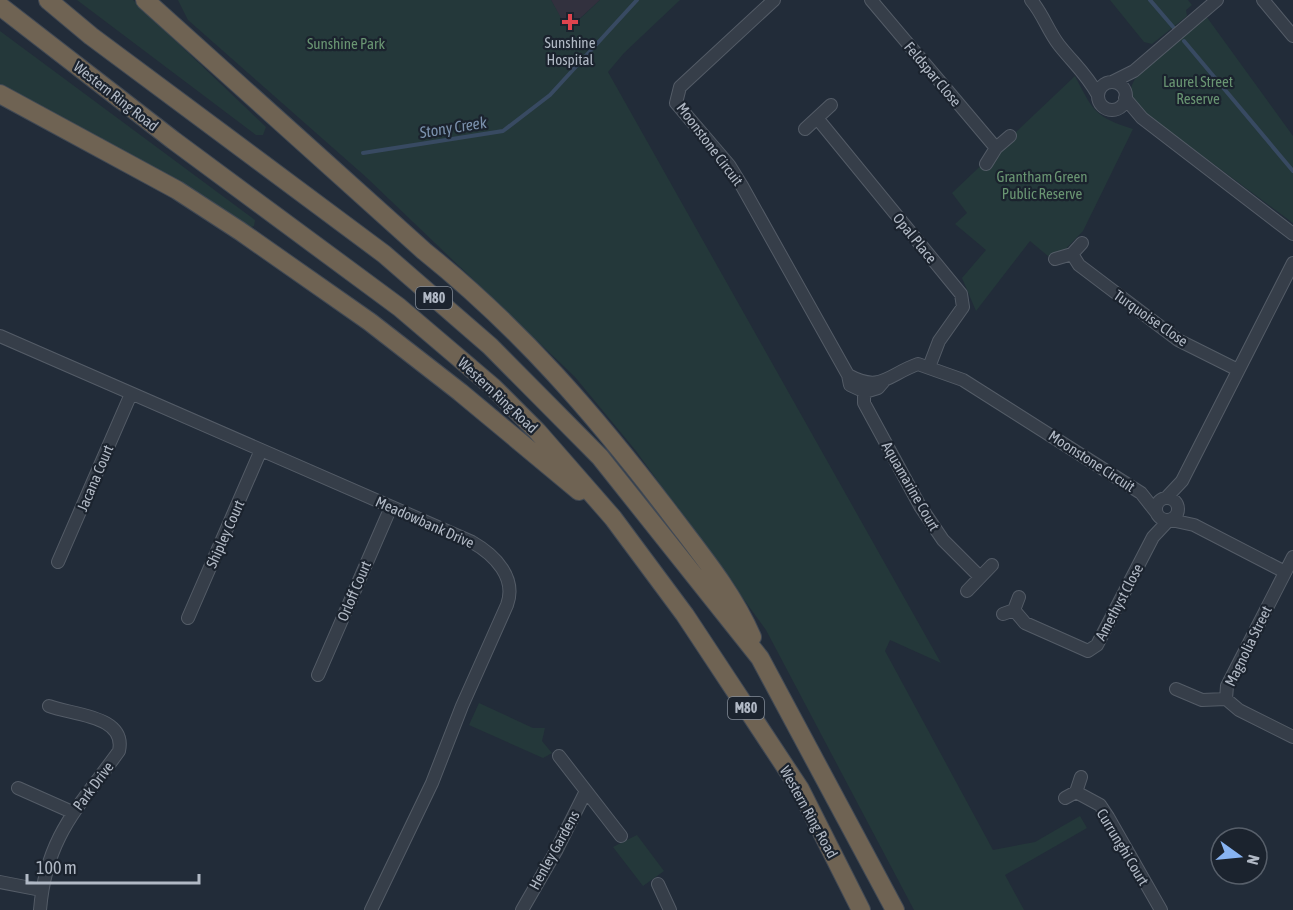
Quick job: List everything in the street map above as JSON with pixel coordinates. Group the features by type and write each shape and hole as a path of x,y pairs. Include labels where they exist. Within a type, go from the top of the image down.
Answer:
{"highway":[{"name":"Western Ring Road","path":"48,0 91,36 384,254 490,346 600,457 760,658 895,910"},
{"path":"145,0 424,251 470,288 555,371 625,454 703,557 741,611 760,658"},
{"name":"Western Ring Road","path":"0,6 182,147 399,307 493,387 522,416 613,518 686,615 800,789 861,910"},
{"path":"0,94 177,190 370,322 460,392 554,472 613,518"},
{"path":"0,108 124,163"}],"street":[{"name":"Moonstone Circuit","path":"774,0 680,87 676,103 729,165 848,375 864,388"},
{"name":"Feldspar Close","path":"871,0 996,148"},
{"path":"1031,0 1041,11 1059,45 1086,73 1102,106 1142,118"},
{"path":"1098,95 1101,87 1134,71 1217,0"},
{"path":"1263,0 1293,36"},
{"path":"1113,110 1122,106 1134,71"},
{"path":"1086,73 1122,87 1125,96 1142,118 1293,234"},
{"path":"805,129 831,105"},
{"name":"Opal Place","path":"817,118 961,294 963,307 939,341 929,367"},
{"path":"986,164 996,148 1010,136"},
{"path":"1055,259 1072,254 1082,243"},
{"name":"Turquoise Close","path":"1072,254 1079,265 1178,340 1238,370"},
{"path":"1163,517 1177,514 1182,481 1293,263"},
{"name":"Meadowbank Drive","path":"0,338 483,548 505,572 510,589 507,605 462,706 432,783 371,910"},
{"path":"864,388 918,364 929,367"},
{"name":"Moonstone Circuit","path":"929,367 963,380 1141,493 1163,517"},
{"name":"Aquamarine Court","path":"864,388 864,403 920,506 943,540 980,577"},
{"name":"Jacana Court","path":"58,562 131,394"},
{"name":"Shipley Court","path":"188,618 261,450"},
{"path":"1182,481 1156,505 1163,517 1194,525 1285,572"},
{"name":"Moonstone Circuit","path":"1141,493 1165,498"},
{"path":"1165,498 1174,500 1194,525"},
{"name":"Orloff Court","path":"318,675 391,507"},
{"name":"Amethyst Close","path":"1019,597 1008,612 1025,623 1088,651 1097,645 1163,517"},
{"name":"Magnolia Street","path":"1293,557 1227,686 1226,699 1239,710 1293,737"},
{"path":"967,591 992,565"},
{"path":"1176,689 1202,700 1226,699"},
{"name":"Park Drive","path":"39,910 41,890 49,860 72,812 119,751 120,739 99,719 49,706"},
{"name":"Henley Gardens","path":"559,756 621,836"},
{"name":"Currunghi Court","path":"1081,777 1071,795 1100,805 1161,910"},
{"path":"18,788 72,812"},
{"name":"Henley Gardens","path":"522,910 556,851 586,791"},
{"path":"0,882 41,890"},
{"path":"658,884 670,910"}],"shaded area":[{"name":"Sunshine Hospital","path":"551,0 600,0 567,30"}],"green space":[{"path":"77,0 133,0 266,127 263,135 256,135"},
{"name":"Sunshine Park","path":"178,0 551,0 568,30 600,0 680,0 624,53 608,72 941,663 890,640 885,651 993,850 1035,842 1080,816 1087,828 1005,875 1024,910 914,910 766,630 636,451 575,377 366,177 188,20"},
{"path":"1110,0 1188,0 1192,5 1186,10 1187,16 1152,44 1144,42"},
{"name":"Laurel Street Reserve","path":"1206,16 1293,136 1293,223 1138,108 1132,97 1131,90 1135,79"},
{"path":"0,31 255,220 254,226 249,228 17,97 0,85"},
{"name":"Grantham Green Public Reserve","path":"1075,76 1096,111 1110,121 1133,129 1083,231 1054,261 1030,241 976,311 962,278 986,250 955,224 967,213 952,193"},
{"path":"479,703 533,728 545,728 542,741 552,753 543,758 469,725"},
{"path":"637,835 664,871 643,886 613,847"}],"waterway":[{"name":"Stony Creek","path":"363,153 503,131 550,95 637,0"},
{"name":"Stony Creek","path":"1150,0 1174,28"},
{"name":"Stony Creek","path":"1184,41 1293,171"}],"place":[{"name":"Sunshine Hospital","path":"570,22"}]}
